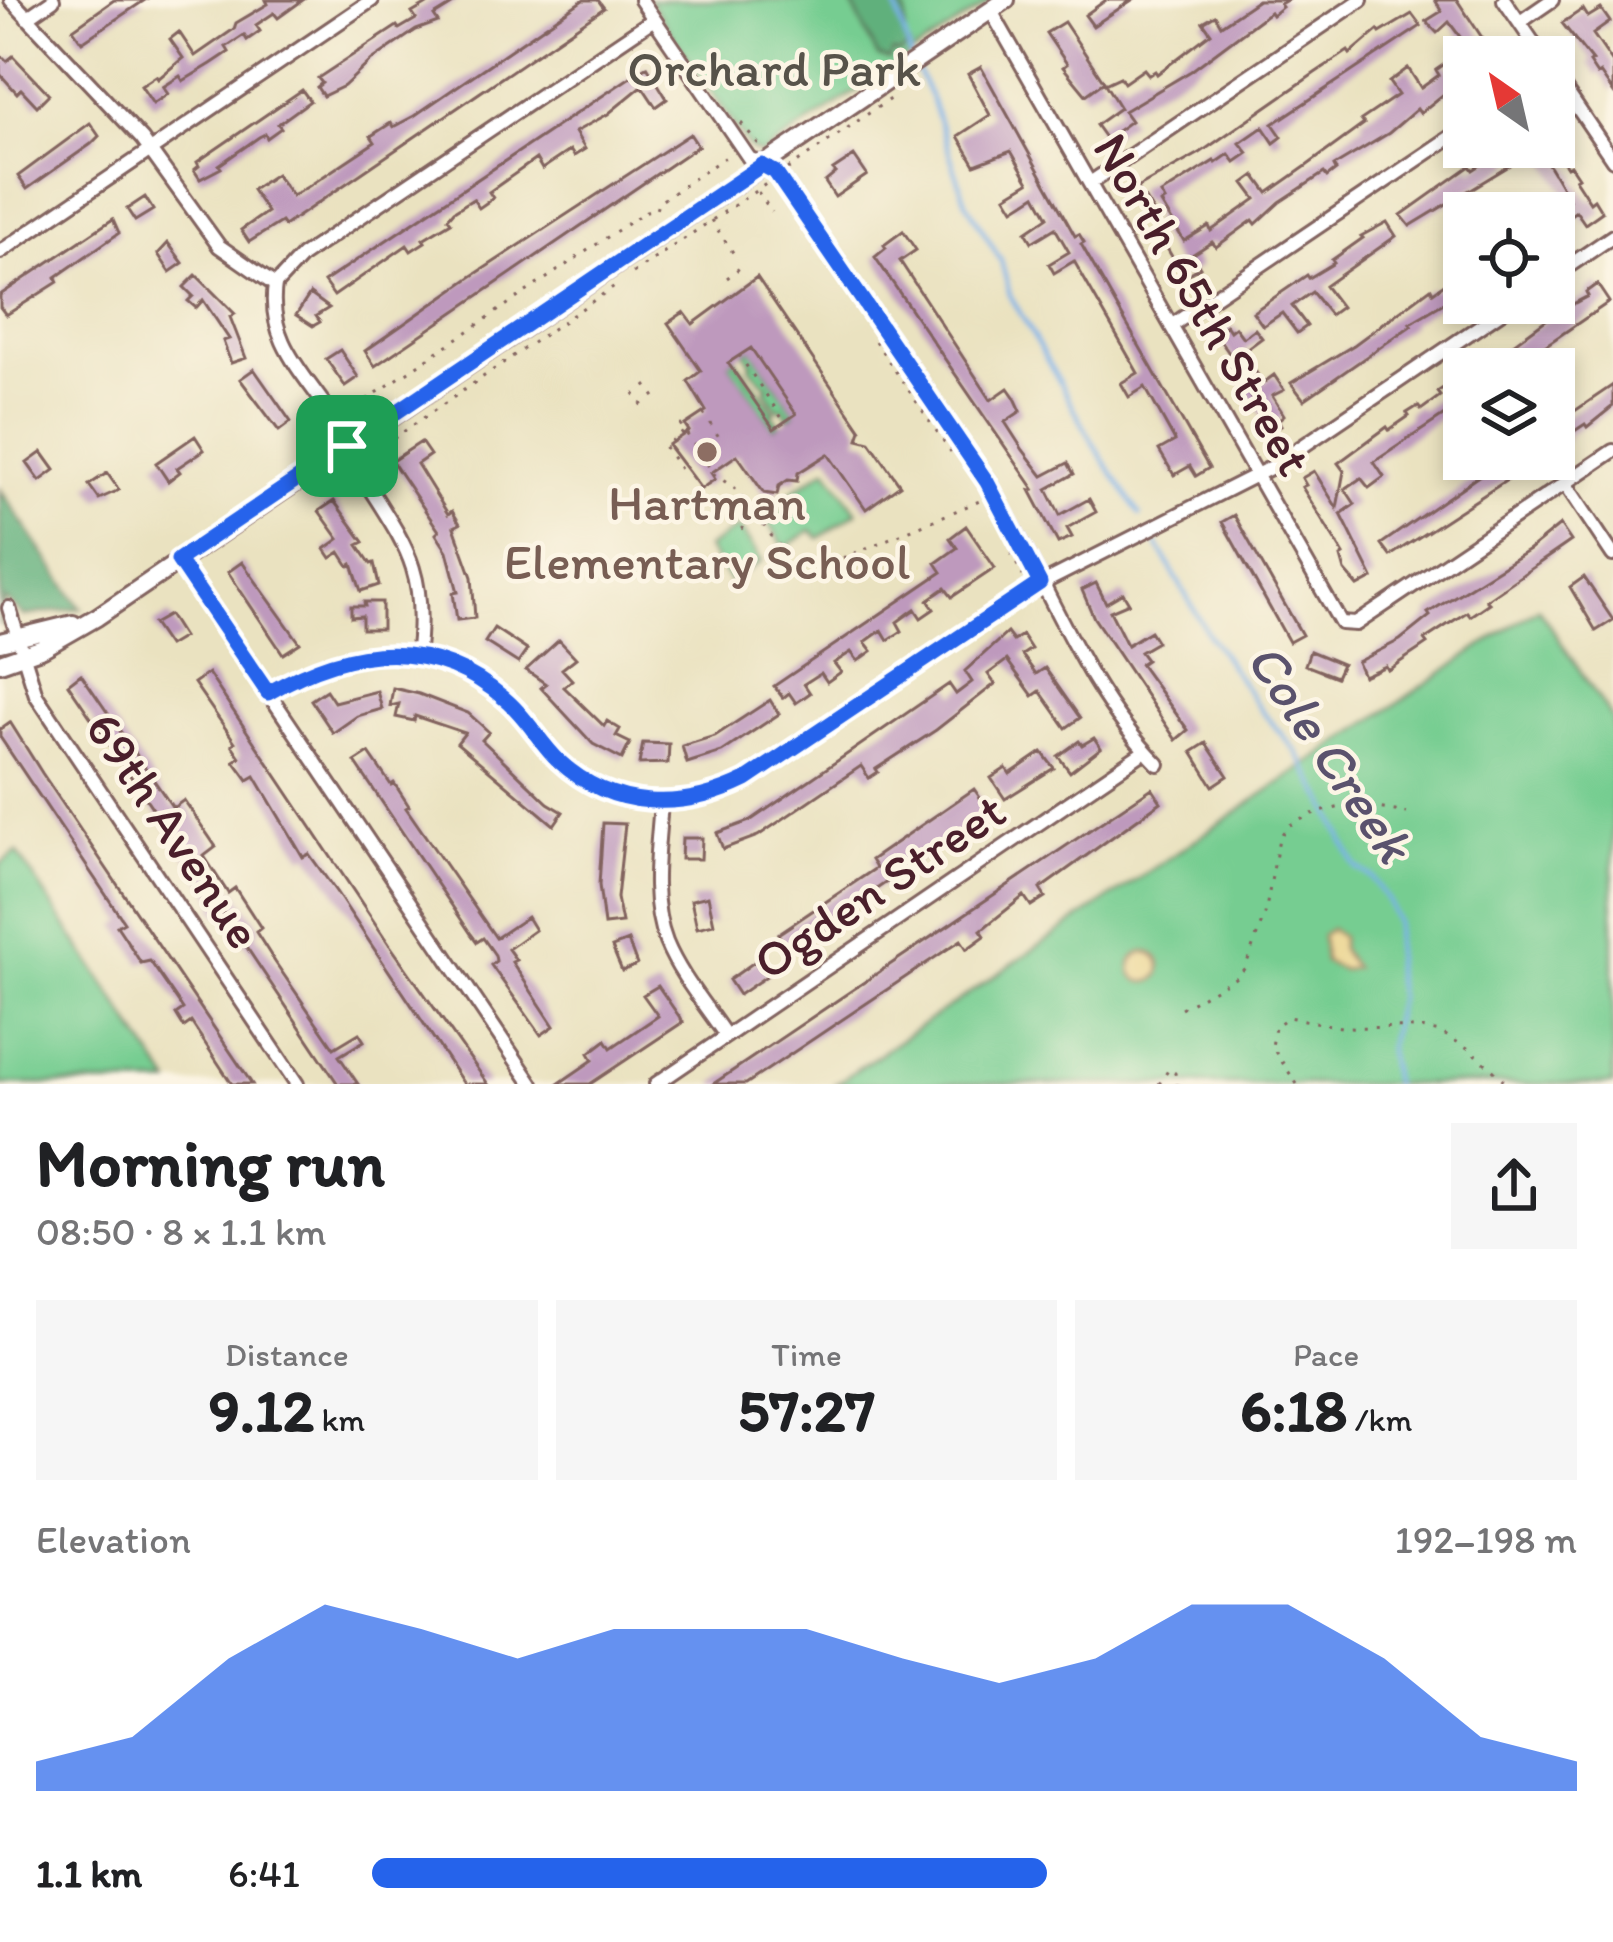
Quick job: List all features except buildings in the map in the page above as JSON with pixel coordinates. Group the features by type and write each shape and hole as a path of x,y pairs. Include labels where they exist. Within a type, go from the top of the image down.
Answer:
{"main road":[{"path":"0,663 13,646 69,636 762,165 891,87 932,49 999,5"}],"street":[{"path":"11,0 150,150 219,246 275,284"},
{"path":"27,17 53,0"},
{"path":"0,252 372,0"},
{"path":"641,0 749,158 775,172 976,466 1084,665 1158,764"},
{"path":"1090,183 1360,0"},
{"path":"1504,0 1529,36"},
{"path":"1520,22 1552,0"},
{"name":"North 65th Street","path":"999,5 1090,183 1344,625 1356,624 1565,483"},
{"path":"417,657 422,616 416,569 397,528 353,462 341,429 275,328 275,284 302,256 654,19"},
{"path":"1575,104 1613,160"},
{"path":"1171,326 1443,142"},
{"path":"1575,262 1613,236"},
{"path":"268,693 305,671 340,659 380,654 417,657 456,668 492,688 557,759 587,782 626,798 701,799 746,780 1040,583 1256,476 1483,324"},
{"path":"1613,451 1565,483 1613,555"},
{"path":"178,560 532,1084"},
{"name":"69th Avenue","path":"9,608 13,646 36,695 297,1084"},
{"name":"Ogden Street","path":"656,1084 1145,751"},
{"path":"661,802 656,891 662,929 676,962 726,1036"}],"path":[{"path":"787,170 891,87"},
{"path":"344,416 646,211 656,211 658,203 731,153"},
{"path":"633,273 767,183 776,194"},
{"path":"757,190 772,212 774,202"},
{"path":"712,220 734,254"},
{"path":"727,278 742,266"},
{"path":"364,459 620,283"},
{"path":"867,328 956,460"},
{"path":"740,355 784,421"},
{"path":"646,385 657,400"},
{"path":"634,393 645,409"},
{"path":"698,450 719,436 701,410"},
{"path":"680,424 714,473 734,488 785,553 819,563 983,500"},
{"path":"680,469 664,446 685,431"},
{"path":"974,486 988,508"},
{"path":"741,529 757,517"},
{"path":"1006,543 1024,578"},
{"path":"1181,1008 1245,968 1265,914 1279,838 1288,826 1344,805 1407,812"},
{"path":"1297,1084 1272,1047 1272,1034 1282,1018 1440,1032 1508,1084"},
{"path":"1159,1084 1169,1069 1177,1084"}],"green space":[{"name":"Orchard Park","path":"649,0 993,0 761,155 750,149"},
{"path":"850,0 896,1 906,13 905,40 910,47 900,54 893,52 890,60 878,57"},
{"path":"751,348 796,414 789,418 765,390 768,387 749,366 752,363 744,352"},
{"path":"735,359 775,412 780,425 774,429 728,363"},
{"path":"827,468 857,512 819,538 811,530 785,548 768,522 793,505 790,493"},
{"path":"0,489 81,608 24,616 5,599 0,626"},
{"path":"739,527 762,561 730,582 707,548"},
{"path":"1538,608 1613,720 1613,1084 835,1084"},
{"path":"17,852 171,1084 0,1084 0,864"}],"sand":[{"path":"1331,929 1341,937 1341,949 1354,968 1343,970 1324,962 1322,935"},
{"path":"1146,952 1161,967 1146,982 1131,967"}],"waterway":[{"name":"Cole Creek","path":"894,0 911,57"},
{"name":"Cole Creek","path":"916,67 966,202 1001,261 1010,295 1098,451 1140,515"},
{"name":"Cole Creek","path":"1157,544 1208,634 1296,751 1356,867 1372,877 1389,903 1396,922 1398,997 1388,1049 1393,1084"}],"place":[{"name":"Hartman Elementary School","path":"707,452"}],"route":[{"path":"762,165 775,172 987,482 1040,583 746,780 701,799 639,801 587,782 557,759 506,699 474,677 434,660 401,654 360,655 305,671 268,693 178,560 347,446 762,165"}]}
